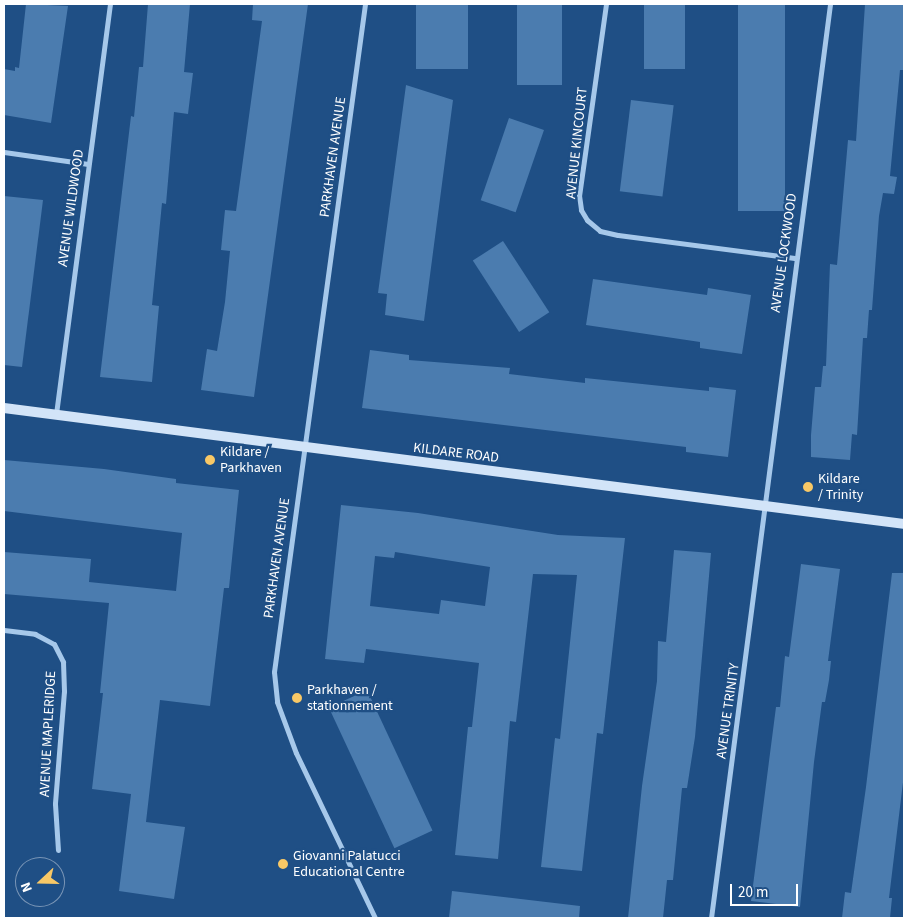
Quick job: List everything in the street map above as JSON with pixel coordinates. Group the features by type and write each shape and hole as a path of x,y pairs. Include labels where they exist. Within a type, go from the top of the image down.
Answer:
{"street":[{"name":"AVENUE WILDWOOD","path":"56,415 110,4"},
{"name":"PARKHAVEN AVENUE","path":"365,4 274,661 275,693 296,753 375,918"},
{"name":"AVENUE KINCOURT","path":"606,4 579,194 587,220 600,231 618,235 795,258"},
{"name":"AVENUE LOCKWOOD","path":"764,506 795,258 830,4"},
{"path":"4,152 88,164"},
{"name":"KILDARE ROAD","path":"4,408 904,524"},
{"name":"AVENUE TRINITY","path":"712,918 764,506"},
{"name":"AVENUE MAPLERIDGE","path":"4,630 35,634 54,644 63,662 64,691 56,770 58,850"}],"building":[{"path":"26,4 68,6 51,123 4,115 4,69 15,71 15,67 19,68"},
{"path":"148,4 190,4 184,72 193,73 188,114 174,112 166,204 162,203 152,305 159,306 152,382 100,377 131,116 134,117 139,67 143,67"},
{"path":"253,4 308,4 254,397 201,390 207,349 217,351 225,302 230,251 221,250 225,210 236,211 262,21 252,20"},
{"path":"416,4 468,4 468,69 416,69"},
{"path":"517,4 562,4 562,85 517,85"},
{"path":"644,4 685,4 685,69 644,69"},
{"path":"738,4 785,4 785,211 738,211"},
{"path":"865,4 904,4 904,70 900,70 890,176 897,177 894,194 883,193 879,216 872,310 869,310 867,338 863,338 857,435 852,434 850,460 811,457 811,435 815,387 821,387 823,366 826,366 830,264 837,265 848,140 856,141"},
{"path":"406,85 453,100 424,321 385,315 387,294 378,293"},
{"path":"631,100 674,105 662,197 620,191"},
{"path":"509,118 544,130 516,212 481,200"},
{"path":"4,196 43,200 22,367 4,365"},
{"path":"503,241 549,312 519,332 473,261"},
{"path":"593,279 707,295 708,288 751,295 742,354 700,348 700,342 586,325"},
{"path":"370,350 409,355 409,360 510,368 509,374 585,383 585,378 709,391 709,387 736,390 728,457 686,452 686,447 362,408"},
{"path":"4,460 104,469 176,479 176,483 239,490 229,588 224,588 210,706 160,700 146,822 185,827 174,899 119,891 131,794 92,789 103,693 100,693 109,603 4,594 4,552 91,559 89,582 176,591 182,533 4,511"},
{"path":"341,505 418,513 558,535 625,538 603,734 597,733 582,871 541,867 555,738 560,739 577,575 533,574 516,722 510,721 498,859 455,855 468,727 472,727 479,663 366,649 364,663 325,659","holes":["395,552 490,567 485,606 441,600 439,614 370,606 375,556 394,558"]},
{"path":"674,550 711,553 695,737 687,788 682,788 673,880 667,880 663,918 628,918 642,786 657,681 658,641 666,642"},
{"path":"801,564 840,569 828,661 831,661 829,680 825,702 822,702 814,762 800,907 751,901 776,707 780,707 785,656 789,657"},
{"path":"892,573 904,573 904,774 889,898 892,898 890,918 842,918 845,892 851,893"},
{"path":"367,690 433,830 394,848 329,708"},
{"path":"452,891 580,906 579,918 449,918"}],"place":[{"name":"Kildare / Parkhaven","path":"210,460"},
{"name":"Kildare / Trinity","path":"808,487"},
{"name":"Parkhaven / stationnement","path":"297,698"},
{"name":"Giovanni Palatucci Educational Centre","path":"283,864"}]}
